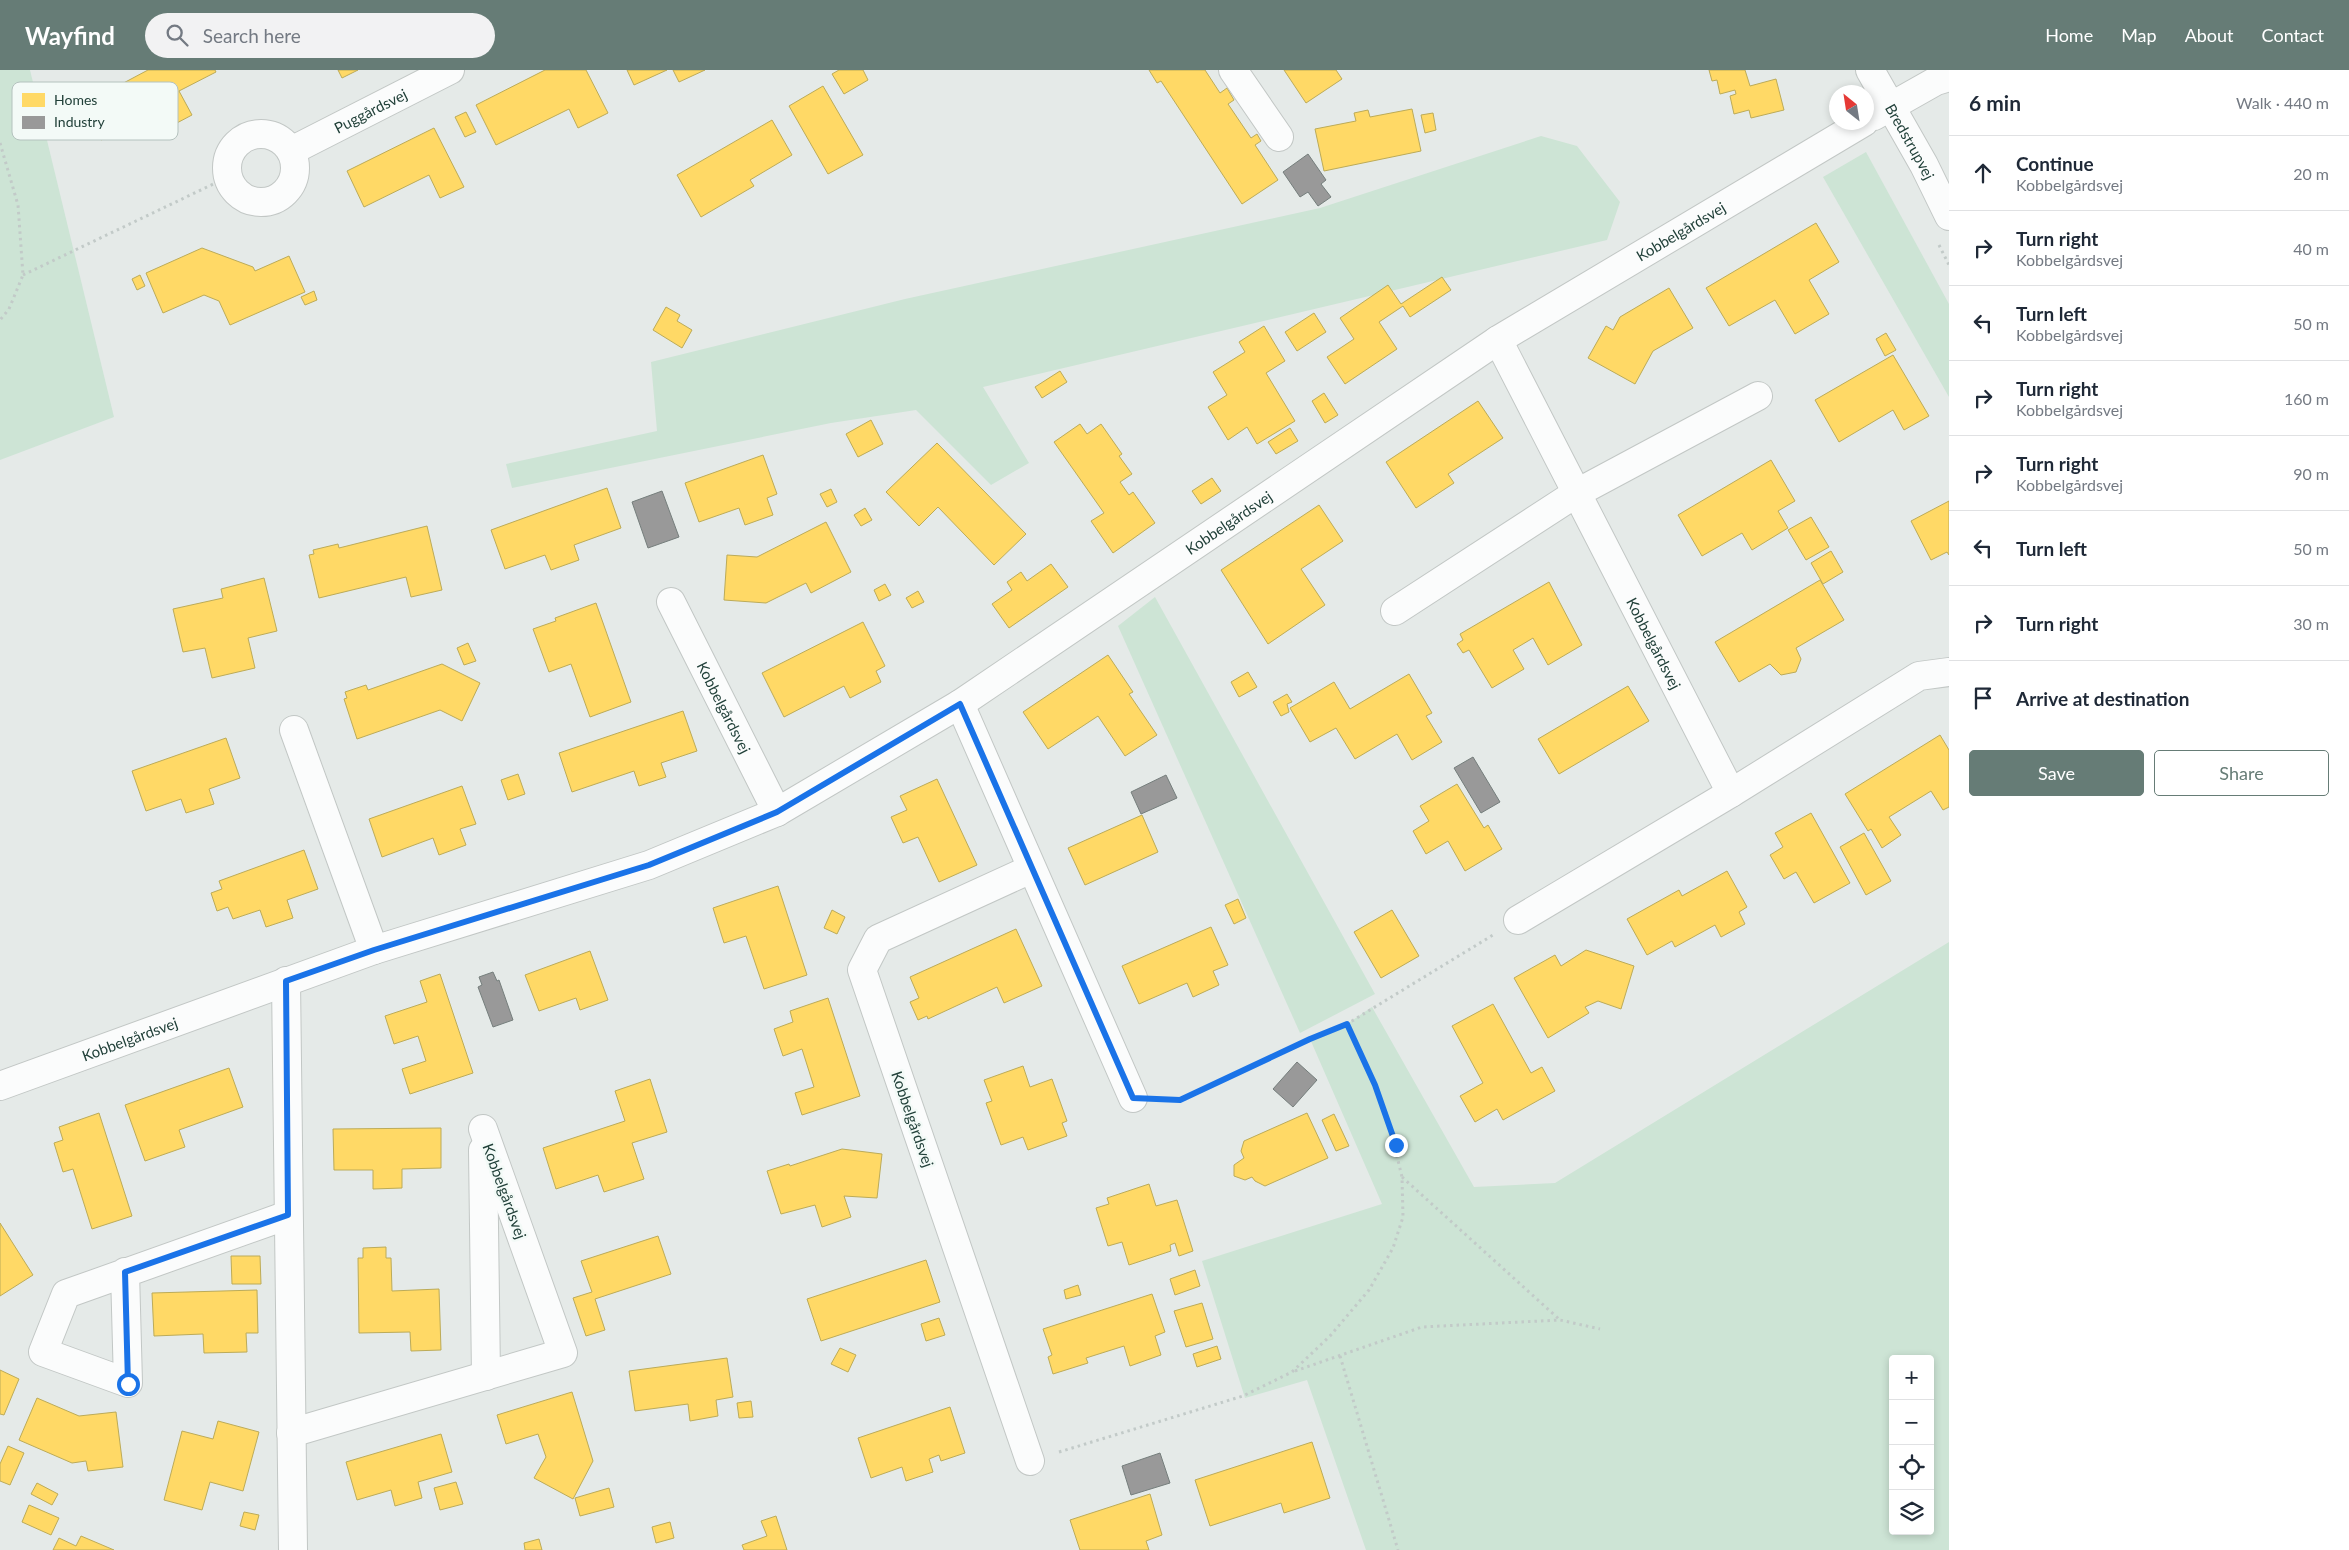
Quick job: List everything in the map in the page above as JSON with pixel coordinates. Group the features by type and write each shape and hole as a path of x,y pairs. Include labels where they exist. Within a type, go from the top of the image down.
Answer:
{"street":[{"name":"Puggårdsvej","path":"291,150 450,70"},
{"path":"1233,70 1279,137"},
{"name":"Bredstrupvej","path":"1870,70 1924,165 1949,216"},
{"name":"Kobbelgårdsvej","path":"1874,117 1936,81 1949,77"},
{"name":"Kobbelgårdsvej","path":"0,1086 374,950 649,865 777,812 960,704 1498,340 1852,130"},
{"path":"256,133 270,135 281,140 291,150 295,162 295,175 290,186 278,199 266,202 251,201 233,188 228,178 226,164 230,152 244,138 256,133"},
{"name":"Kobbelgårdsvej","path":"1498,340 1575,494 1731,793"},
{"path":"1395,612 1575,494 1758,396"},
{"name":"Kobbelgårdsvej","path":"671,602 777,812"},
{"path":"1518,920 1731,793 1918,676 1949,672"},
{"path":"960,704 1133,1098"},
{"path":"294,730 374,950"},
{"name":"Kobbelgårdsvej","path":"1030,1461 862,970 878,939 1031,869"},
{"path":"286,981 293,1550"},
{"name":"Kobbelgårdsvej","path":"291,1433 486,1376 563,1353 483,1129 486,1376"},
{"path":"125,1272 288,1215"}],"path":[{"path":"0,143 18,205 23,275 9,310 0,320"},
{"path":"23,275 228,178"},
{"path":"1133,1098 1180,1100 1310,1039 1347,1024 1518,920"},
{"path":"1292,1372 1330,1336 1374,1282 1393,1248 1403,1217 1402,1177 1387,1115 1347,1024"},
{"path":"1402,1177 1560,1320"},
{"path":"1030,1461 1243,1396 1292,1372 1422,1327 1560,1320 1600,1329"},
{"path":"1340,1356 1398,1550"}],"green space":[{"path":"0,70 30,70 33,82 12,82 12,140 47,140 114,417 0,460"},
{"path":"1541,136 1577,146 1620,202 1607,240 983,387 1029,463 991,485 916,410 831,423 512,488 506,464 657,431 651,362 905,299 1320,208"},
{"path":"1866,152 1949,304 1949,397 1823,177"},
{"path":"1155,597 1375,994 1300,1033 1118,626"},
{"path":"1949,942 1949,1550 1366,1550 1307,1380 1245,1398 1202,1261 1382,1204 1310,1039 1347,1024 1372,1007 1474,1187 1555,1183"}],"building: Homes":[{"path":"148,70 215,70 216,72 179,91 192,115 178,122 178,82 125,82"},
{"path":"338,70 358,70 342,78"},
{"path":"545,70 586,70 608,113 578,128 569,109 496,145 476,105"},
{"path":"627,70 667,70 634,85"},
{"path":"673,70 705,70 679,82"},
{"path":"839,70 863,70 868,80 844,94 832,74"},
{"path":"1149,70 1205,70 1220,93 1227,88 1234,100 1228,104 1251,138 1257,134 1261,141 1255,145 1278,180 1242,204 1161,81 1157,83"},
{"path":"1284,70 1336,70 1342,79 1306,103"},
{"path":"1709,70 1745,70 1750,86 1776,79 1784,110 1751,118 1749,110 1734,114 1730,96 1736,94 1735,90 1720,94 1717,80 1712,81"},
{"path":"823,86 863,155 828,174 789,106"},
{"path":"1412,109 1421,151 1324,171 1315,129 1356,121 1354,113 1368,110 1370,117"},
{"path":"466,112 476,132 465,137 455,117"},
{"path":"1433,113 1436,130 1425,133 1421,115"},
{"path":"772,120 792,155 750,180 754,186 701,217 677,175"},
{"path":"434,128 464,187 440,198 429,175 364,207 347,171"},
{"path":"1816,223 1839,262 1809,280 1829,314 1795,334 1775,300 1729,326 1706,288"},
{"path":"202,248 253,267 255,271 289,256 305,292 230,325 219,301 204,295 163,313 146,273"},
{"path":"140,275 145,286 137,290 132,279"},
{"path":"1442,277 1451,290 1410,317 1403,306 1379,322 1397,349 1345,384 1327,357 1354,339 1340,318 1388,285 1401,304"},
{"path":"1669,288 1693,328 1653,351 1635,384 1588,358 1606,326 1613,330 1620,317"},
{"path":"314,291 317,300 305,305 301,297"},
{"path":"666,307 680,315 677,321 692,330 682,348 653,330"},
{"path":"1314,313 1326,332 1297,351 1285,332"},
{"path":"1264,326 1285,361 1266,373 1295,421 1257,444 1247,427 1228,440 1208,407 1227,395 1213,372 1245,352 1239,342"},
{"path":"1886,333 1896,350 1885,356 1876,339"},
{"path":"1893,355 1929,416 1904,430 1893,410 1839,442 1815,400"},
{"path":"1060,371 1067,382 1042,398 1035,387"},
{"path":"1324,393 1338,415 1325,423 1312,401"},
{"path":"1478,401 1503,438 1448,474 1454,483 1416,508 1386,462"},
{"path":"871,420 883,444 858,457 846,434"},
{"path":"1080,424 1087,434 1101,424 1122,454 1119,456 1132,474 1120,482 1129,495 1133,492 1155,523 1113,553 1091,521 1104,513 1054,442"},
{"path":"1290,428 1298,441 1276,454 1268,442"},
{"path":"937,443 1026,534 994,565 938,507 919,526 886,492"},
{"path":"763,455 777,494 767,498 773,515 745,525 739,508 699,522 685,483"},
{"path":"1771,460 1795,501 1778,511 1788,528 1752,550 1742,533 1702,556 1678,515"},
{"path":"1212,478 1221,491 1201,504 1192,491"},
{"path":"607,488 621,528 574,545 579,560 551,570 545,555 505,569 491,530"},
{"path":"831,489 837,502 827,507 820,494"},
{"path":"1949,501 1949,555 1947,552 1931,560 1911,521"},
{"path":"1319,505 1343,541 1301,569 1325,605 1268,644 1221,570"},
{"path":"865,508 872,520 861,526 854,515"},
{"path":"1811,517 1829,547 1806,560 1788,530"},
{"path":"826,522 851,572 811,593 806,583 766,603 724,600 727,555 757,557"},
{"path":"427,526 442,590 411,597 406,577 319,598 309,555 314,554 313,550 338,544 339,548"},
{"path":"1831,551 1843,572 1823,584 1811,563"},
{"path":"1051,564 1068,587 1009,628 992,604 1012,590 1007,582 1021,572 1027,581"},
{"path":"264,578 277,631 248,638 255,668 212,678 205,648 183,652 173,609 223,598 221,589"},
{"path":"1820,580 1844,620 1796,648 1801,659 1796,672 1781,675 1770,664 1739,682 1715,642"},
{"path":"1549,582 1582,645 1548,665 1533,638 1513,650 1524,669 1492,688 1469,650 1463,653 1457,644 1463,640 1460,634"},
{"path":"885,584 891,595 879,601 874,590"},
{"path":"918,591 924,602 912,608 906,598"},
{"path":"596,603 631,702 590,717 571,664 549,672 533,629 556,621 555,618"},
{"path":"863,622 885,666 876,671 881,682 850,698 844,686 784,717 762,673"},
{"path":"468,643 476,661 464,665 457,648"},
{"path":"1108,655 1133,692 1129,694 1157,735 1125,756 1098,716 1048,749 1023,712"},
{"path":"442,664 480,683 462,721 440,710 357,739 344,699 347,698 345,692 366,685 368,690"},
{"path":"1248,672 1257,687 1239,697 1231,682"},
{"path":"1409,674 1432,713 1426,716 1442,742 1412,760 1397,734 1355,759 1336,728 1310,742 1290,708 1334,682 1350,709"},
{"path":"1628,686 1649,721 1559,774 1538,739"},
{"path":"1287,694 1292,702 1287,704 1289,712 1281,716 1273,702"},
{"path":"683,711 697,751 661,763 666,777 639,786 634,771 572,792 559,753"},
{"path":"1940,735 1949,750 1949,807 1943,810 1931,791 1889,817 1901,835 1882,848 1871,829 1868,831 1845,794"},
{"path":"226,738 240,778 209,789 214,804 186,813 181,799 146,811 132,771"},
{"path":"518,774 525,794 508,800 501,780"},
{"path":"937,779 977,865 939,882 918,837 903,843 891,817 907,810 900,796"},
{"path":"1457,784 1484,828 1488,825 1502,849 1465,871 1448,841 1426,854 1413,831 1429,821 1420,806"},
{"path":"462,786 476,824 460,829 466,845 439,855 433,838 382,857 369,819"},
{"path":"1811,813 1850,883 1814,903 1796,872 1784,879 1770,855 1783,847 1775,833"},
{"path":"1142,815 1158,852 1085,885 1068,848"},
{"path":"1864,833 1891,881 1866,895 1840,847"},
{"path":"304,850 318,889 287,900 293,918 266,927 260,910 233,919 228,907 217,911 211,893 222,889 219,881"},
{"path":"1727,871 1747,907 1739,912 1745,924 1721,937 1715,925 1675,947 1672,941 1647,955 1627,919 1679,890 1682,896"},
{"path":"778,886 807,975 764,989 746,936 724,943 713,908"},
{"path":"1238,899 1246,918 1234,924 1225,905"},
{"path":"832,910 845,917 837,934 824,928"},
{"path":"1392,910 1419,956 1381,978 1354,932"},
{"path":"1211,927 1228,965 1213,971 1219,985 1193,997 1187,983 1139,1004 1122,966"},
{"path":"1016,929 1042,986 1004,1003 997,987 928,1019 927,1016 918,1020 910,1002 919,998 910,977"},
{"path":"1586,950 1634,966 1621,1009 1598,1001 1585,1007 1589,1013 1548,1038 1514,978 1555,955 1561,966"},
{"path":"590,951 608,1000 580,1010 576,998 539,1011 525,975"},
{"path":"440,974 473,1073 410,1094 402,1069 426,1061 418,1036 394,1044 385,1016 427,1002 420,981"},
{"path":"828,998 860,1096 802,1115 795,1093 814,1087 802,1049 783,1056 774,1029 793,1022 790,1011"},
{"path":"1493,1004 1531,1073 1542,1067 1555,1091 1503,1120 1497,1109 1475,1122 1460,1096 1483,1083 1452,1026"},
{"path":"1023,1066 1030,1087 1052,1079 1067,1121 1062,1123 1067,1136 1028,1150 1023,1137 1001,1145 986,1103 992,1101 984,1080"},
{"path":"229,1068 243,1107 179,1130 185,1147 145,1161 125,1105"},
{"path":"650,1079 667,1132 632,1143 644,1179 604,1192 598,1175 556,1189 543,1148 625,1121 615,1091"},
{"path":"99,1113 132,1216 92,1229 73,1169 63,1172 54,1143 63,1140 59,1127"},
{"path":"1307,1113 1328,1158 1265,1186 1255,1181 1252,1177 1245,1180 1234,1176 1234,1165 1244,1158 1241,1151 1244,1141"},
{"path":"1334,1114 1349,1146 1336,1151 1322,1120"},
{"path":"441,1128 441,1168 402,1169 402,1188 373,1189 373,1170 334,1170 333,1129"},
{"path":"842,1149 882,1154 877,1198 844,1196 851,1217 822,1227 815,1205 781,1214 767,1171 789,1164 790,1166"},
{"path":"1149,1184 1156,1206 1177,1200 1193,1251 1179,1256 1175,1243 1170,1245 1171,1251 1129,1265 1122,1242 1108,1246 1096,1208 1109,1204 1107,1198"},
{"path":"0,1223 33,1275 0,1296"},
{"path":"658,1236 671,1274 595,1299 605,1330 586,1336 573,1298 592,1292 581,1261"},
{"path":"386,1247 386,1258 391,1258 392,1291 439,1289 441,1350 411,1351 410,1332 359,1333 358,1258 363,1258 363,1248"},
{"path":"231,1256 260,1256 261,1284 232,1284"},
{"path":"926,1260 940,1302 821,1341 807,1299"},
{"path":"1195,1270 1200,1286 1175,1295 1170,1279"},
{"path":"1078,1285 1081,1295 1066,1299 1064,1290"},
{"path":"257,1290 258,1333 246,1333 247,1352 204,1353 203,1334 154,1336 152,1293"},
{"path":"1152,1294 1165,1332 1155,1336 1161,1355 1130,1366 1124,1346 1086,1358 1088,1363 1053,1374 1048,1357 1052,1355 1043,1329"},
{"path":"1202,1303 1213,1339 1186,1347 1174,1311"},
{"path":"939,1318 945,1335 926,1341 921,1324"},
{"path":"1217,1346 1221,1359 1197,1367 1193,1354"},
{"path":"840,1348 856,1355 848,1372 831,1364"},
{"path":"727,1358 733,1397 716,1400 718,1416 690,1421 688,1404 635,1411 629,1371"},
{"path":"0,1370 19,1379 4,1415 0,1414"},
{"path":"572,1392 593,1461 573,1499 534,1478 546,1457 538,1434 506,1444 497,1415"},
{"path":"37,1398 79,1416 116,1412 123,1467 88,1471 86,1461 72,1463 19,1440"},
{"path":"751,1401 753,1417 739,1418 737,1403"},
{"path":"950,1407 965,1453 941,1461 939,1455 929,1459 933,1472 906,1481 902,1467 871,1478 858,1438"},
{"path":"218,1421 259,1432 243,1491 210,1482 202,1510 164,1500 182,1431 213,1439"},
{"path":"441,1434 452,1472 418,1482 422,1498 395,1506 391,1490 357,1500 346,1462"},
{"path":"1312,1442 1330,1498 1284,1513 1281,1503 1210,1526 1195,1480"},
{"path":"8,1446 24,1453 10,1485 0,1481 0,1464"},
{"path":"456,1482 463,1504 440,1510 434,1488"},
{"path":"37,1483 58,1494 52,1505 31,1494"},
{"path":"609,1488 614,1507 580,1516 575,1498"},
{"path":"1150,1494 1162,1535 1146,1541 1149,1550 1080,1550 1070,1520"},
{"path":"29,1505 59,1518 51,1535 22,1522"},
{"path":"244,1512 259,1515 255,1530 240,1526"},
{"path":"776,1516 787,1550 744,1550 742,1545 767,1536 761,1521"},
{"path":"670,1522 674,1538 656,1543 652,1527"},
{"path":"81,1536 114,1550 53,1550 59,1538 76,1546"},
{"path":"539,1539 542,1550 525,1550 524,1543"}],"building: Industry":[{"path":"1308,154 1326,180 1321,184 1331,197 1318,206 1308,192 1300,197 1283,172"},
{"path":"662,491 679,537 648,548 632,502"},
{"path":"1473,757 1500,802 1481,813 1454,768"},
{"path":"1166,775 1177,798 1141,814 1131,792"},
{"path":"493,972 497,981 499,980 513,1020 493,1027 478,987 482,985 479,977"},
{"path":"1297,1062 1317,1080 1293,1107 1273,1089"},
{"path":"1160,1453 1170,1483 1131,1495 1122,1466"}],"route":[{"path":"128,1384 125,1272 288,1215 286,981 374,950 649,865 777,812 865,762 960,704 1133,1098 1180,1100 1310,1039 1347,1024 1375,1085 1396,1145"}]}
